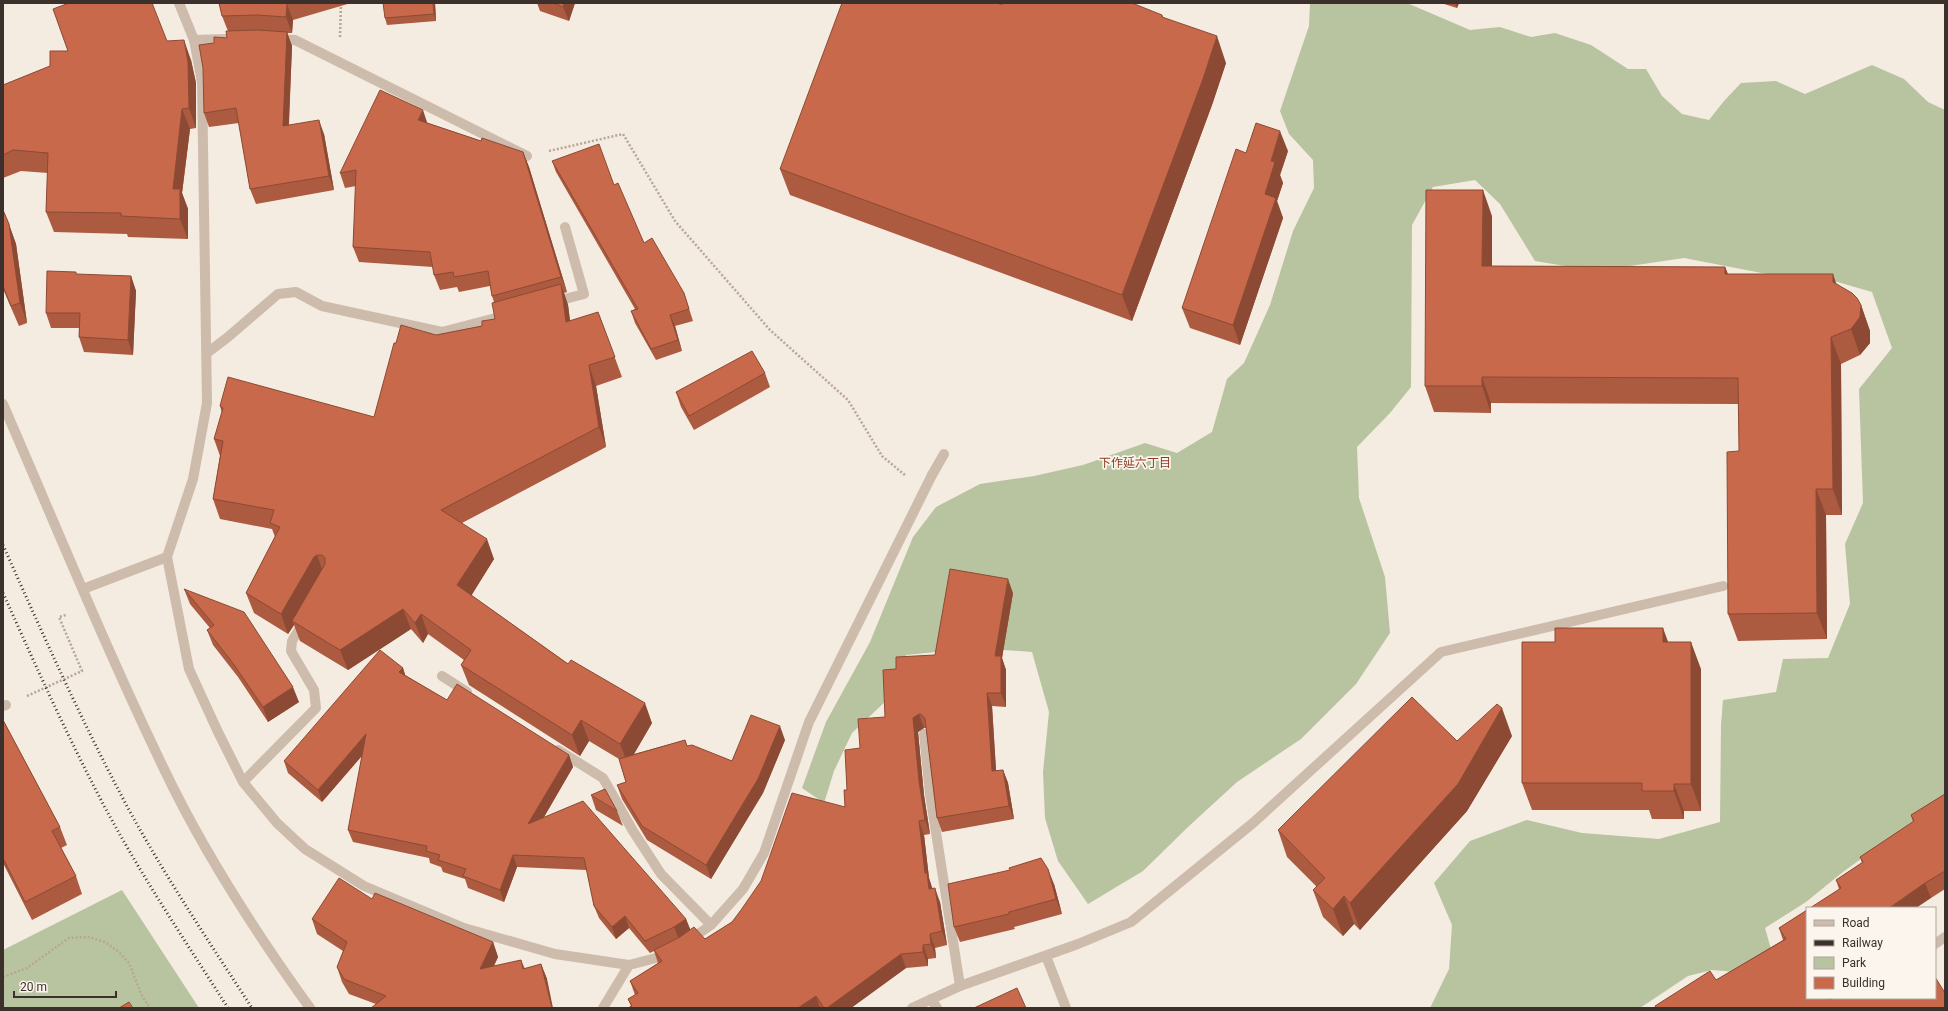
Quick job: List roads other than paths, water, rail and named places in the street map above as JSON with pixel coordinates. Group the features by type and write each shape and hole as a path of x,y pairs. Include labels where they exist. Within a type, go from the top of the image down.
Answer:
{"street":[{"path":"180,3 194,40 202,82 207,353 207,403 193,479 167,557 189,669 243,782 277,823 305,849 364,886 464,928 555,954 628,965 656,958 679,947 711,925 743,889 764,853 808,722 924,490 944,454"},
{"path":"263,38 295,40 527,156"},
{"path":"194,40 240,39"},
{"path":"539,306 584,294 565,227"},
{"path":"207,353 278,294 296,292 322,306 442,332 517,312"},
{"path":"3,404 83,589 168,777 214,861 265,945 310,1008"},
{"path":"83,589 167,557"},
{"path":"912,1008 934,1004 960,986 1046,956 1131,922 1253,823 1441,652 1723,586"},
{"path":"243,782 316,708 314,690 290,651 292,641 308,615"},
{"path":"442,676 476,697"},
{"path":"924,734 930,794 960,986"},
{"path":"549,744 603,778 633,831 661,874 711,925"},
{"path":"1936,943 1945,937"},
{"path":"1046,956 1066,1008"},
{"path":"603,1008 628,965"}],"railway":[{"path":"3,545 103,761 134,819 183,901 252,1008"},
{"path":"3,593 62,722 115,825 162,904 228,1008"}],"district":[{"name":"下作延六丁目","path":"1135,463"}]}
